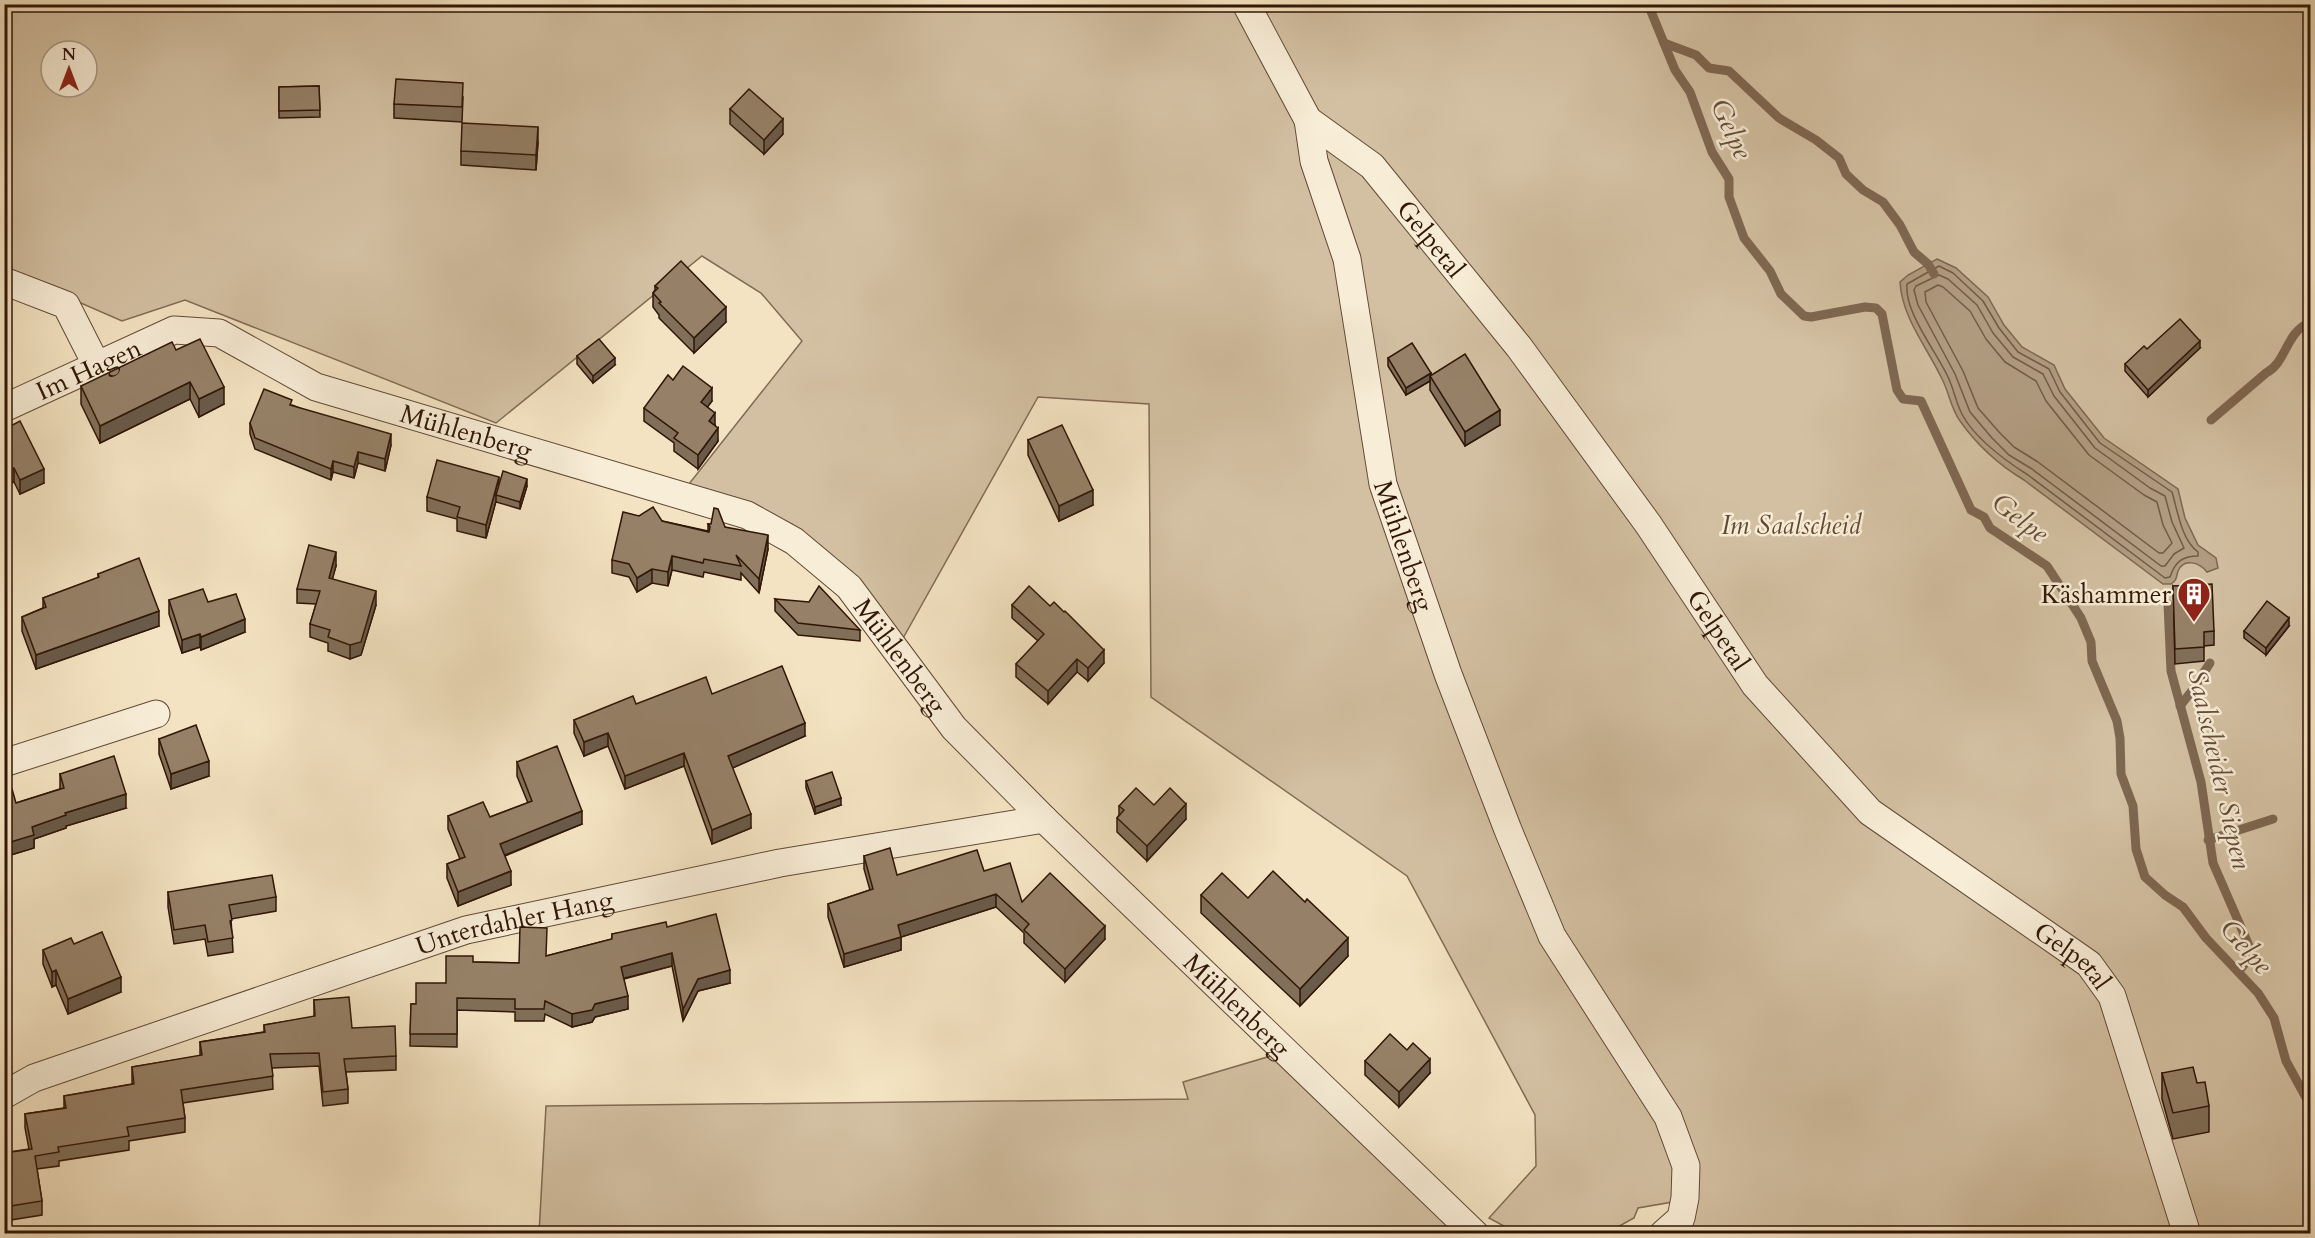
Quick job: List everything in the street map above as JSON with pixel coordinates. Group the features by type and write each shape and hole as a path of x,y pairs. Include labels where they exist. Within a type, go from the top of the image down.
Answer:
{"street":[{"name":"Gelpetal","path":"1246,4 1308,120 1372,166 1519,347 1648,524 1755,685 1870,812 2089,964 2112,996 2187,1233"},
{"name":"Mühlenberg","path":"1308,120 1314,161 1347,259 1383,484 1448,674 1552,936 1668,1117 1686,1166 1685,1198 1681,1218 1663,1233"},
{"path":"4,281 66,305 97,366"},
{"name":"Mühlenberg","path":"174,330 219,333 316,387 747,515 794,542 849,587 954,728 1044,819 1475,1233"},
{"name":"Im Hagen","path":"4,408 174,330"},
{"path":"4,763 156,714"},
{"name":"Unterdahler Hang","path":"4,1095 34,1078 466,930 780,863 1044,819"}],"green space":[{"name":"Im Saalscheid","path":"5,5 2310,5 2310,1233 1675,1233 1673,1202 1638,1208 1634,1218 1601,1233 1522,1233 1513,1231 1489,1218 1536,1166 1535,1115 1407,876 1151,697 1149,404 1038,397 902,640 850,580 685,489 802,341 761,293 702,256 496,423 185,300 122,321 5,270"},
{"path":"1274,1055 1455,1233 539,1234 546,1106 1188,1099 1183,1082"}],"water":[{"path":"1937,259 1956,268 1988,297 2004,325 2022,347 2054,365 2065,389 2104,438 2178,489 2185,518 2198,545 2216,558 2218,568 2207,572 2196,564 2184,564 2173,583 2163,584 2006,468 1974,438 1954,411 1942,379 1910,320 1902,295 1900,282"}],"building":[{"path":"396,79 463,83 462,107 394,104"},
{"path":"319,86 320,110 279,111 279,87"},
{"path":"749,89 783,119 764,140 730,109"},
{"path":"462,123 538,127 536,155 461,151"},
{"path":"681,261 726,307 694,338 659,303 661,302 653,293 658,288 655,286"},
{"path":"2180,319 2200,341 2148,390 2125,364 2144,346 2147,349"},
{"path":"200,339 224,387 199,399 190,382 100,426 81,386 172,342 176,350"},
{"path":"599,339 615,358 593,376 577,356"},
{"path":"1412,343 1431,373 1406,388 1388,358"},
{"path":"1465,354 1500,410 1465,432 1430,376"},
{"path":"683,366 712,388 701,402 715,413 709,421 718,428 698,455 674,438 678,433 644,408 668,375 673,380"},
{"path":"264,389 292,400 290,405 391,434 385,459 358,452 354,467 333,461 331,469 255,438 250,423"},
{"path":"20,421 44,469 20,480 14,468 4,472 4,427 5,429"},
{"path":"1062,425 1093,490 1059,506 1028,440"},
{"path":"437,460 499,477 486,525 457,517 460,507 427,497"},
{"path":"503,471 527,479 520,502 496,495"},
{"path":"653,507 662,521 709,532 708,524 711,524 714,508 718,509 725,527 768,535 759,579 736,555 741,566 704,559 703,563 672,556 668,572 652,569 637,578 629,564 612,560 623,512 639,516"},
{"path":"309,545 336,552 329,578 376,591 361,642 350,645 328,637 330,630 310,624 320,591 297,589"},
{"path":"139,558 159,611 36,655 22,617 46,607 43,598 99,577 98,574"},
{"name":"Käshammer","path":"2212,584 2214,631 2204,632 2204,647 2175,649 2173,586"},
{"path":"819,586 860,630 798,623 775,599 809,602"},
{"path":"1029,586 1050,606 1054,602 1065,611 1104,650 1088,668 1077,659 1048,691 1016,664 1044,634 1012,605"},
{"path":"203,589 208,602 236,594 245,619 201,637 200,634 182,640 169,600"},
{"path":"2267,601 2289,618 2266,648 2244,631"},
{"path":"782,666 805,723 728,756 751,814 712,830 684,753 625,776 608,733 584,742 574,720 633,696 636,704 706,677 712,694"},
{"path":"196,725 209,761 171,774 159,739"},
{"path":"557,746 582,811 500,844 511,871 458,892 447,864 465,857 448,816 483,802 490,817 532,801 517,762"},
{"path":"114,756 126,794 65,813 66,815 32,827 34,835 4,844 4,791 12,789 16,803 64,788 60,774"},
{"path":"832,772 841,798 815,807 806,781"},
{"path":"1136,788 1154,805 1170,788 1186,804 1147,846 1117,818 1124,810 1119,806"},
{"path":"890,848 897,875 977,850 984,871 1010,863 1022,902 1050,873 1105,926 1065,969 1024,930 1029,924 996,894 898,925 901,937 844,954 828,904 873,889 864,856"},
{"path":"1273,871 1348,938 1300,989 1201,895 1222,873 1248,898"},
{"path":"272,875 276,897 229,905 233,938 208,942 205,925 174,930 168,892"},
{"path":"716,914 730,970 698,979 683,1009 672,953 621,967 628,996 595,1004 592,1010 572,1014 545,1001 544,1009 515,1009 515,999 457,998 457,1034 410,1034 411,1004 416,1004 416,983 446,983 446,956 473,956 473,962 519,963 520,927 547,928 546,956 612,939 612,934 666,922 667,927"},
{"path":"102,932 121,977 68,999 56,970 52,972 43,950 71,938 74,944"},
{"path":"349,997 352,1028 395,1026 396,1056 344,1059 348,1089 323,1092 319,1053 270,1054 273,1076 181,1090 185,1118 127,1127 129,1136 58,1147 59,1152 35,1156 42,1201 4,1207 4,1153 32,1149 25,1114 66,1108 64,1096 134,1084 132,1067 202,1055 200,1042 265,1032 264,1025 315,1016 314,1000"},
{"path":"1390,1034 1407,1050 1413,1043 1430,1059 1399,1092 1365,1061"},
{"path":"2193,1067 2197,1083 2205,1082 2209,1106 2173,1113 2162,1073"}],"waterway":[{"name":"Gelpe","path":"1648,4 1675,70 1690,92 1712,152 1729,179 1729,197 1744,238 1770,271 1781,294 1804,316 1811,317 1865,307 1876,308 1882,314 1897,390 1903,399 1921,401 1971,510 1984,517 1990,528 2047,566 2081,618 2091,642 2092,661 2117,721 2121,774 2133,806 2136,849 2145,877 2183,907 2206,938 2258,993 2274,1018 2286,1061 2310,1105"},
{"path":"1664,43 1696,55 1709,68 1729,71 1779,118 1816,140 1839,158 1846,174 1863,190 1883,202 1900,225 1914,252 1928,264 1934,274"},
{"name":"Saalscheider Siepen","path":"2211,420 2273,368 2296,333 2310,322"},
{"name":"Saalscheider Siepen","path":"2168,604 2171,671 2201,782 2213,863 2250,948 2250,957 2239,971"},
{"path":"2195,686 2210,663"},
{"path":"2180,706 2191,692"},
{"path":"2208,840 2273,819"}],"place":[{"name":"Käshammer","path":"2194,623"}]}
